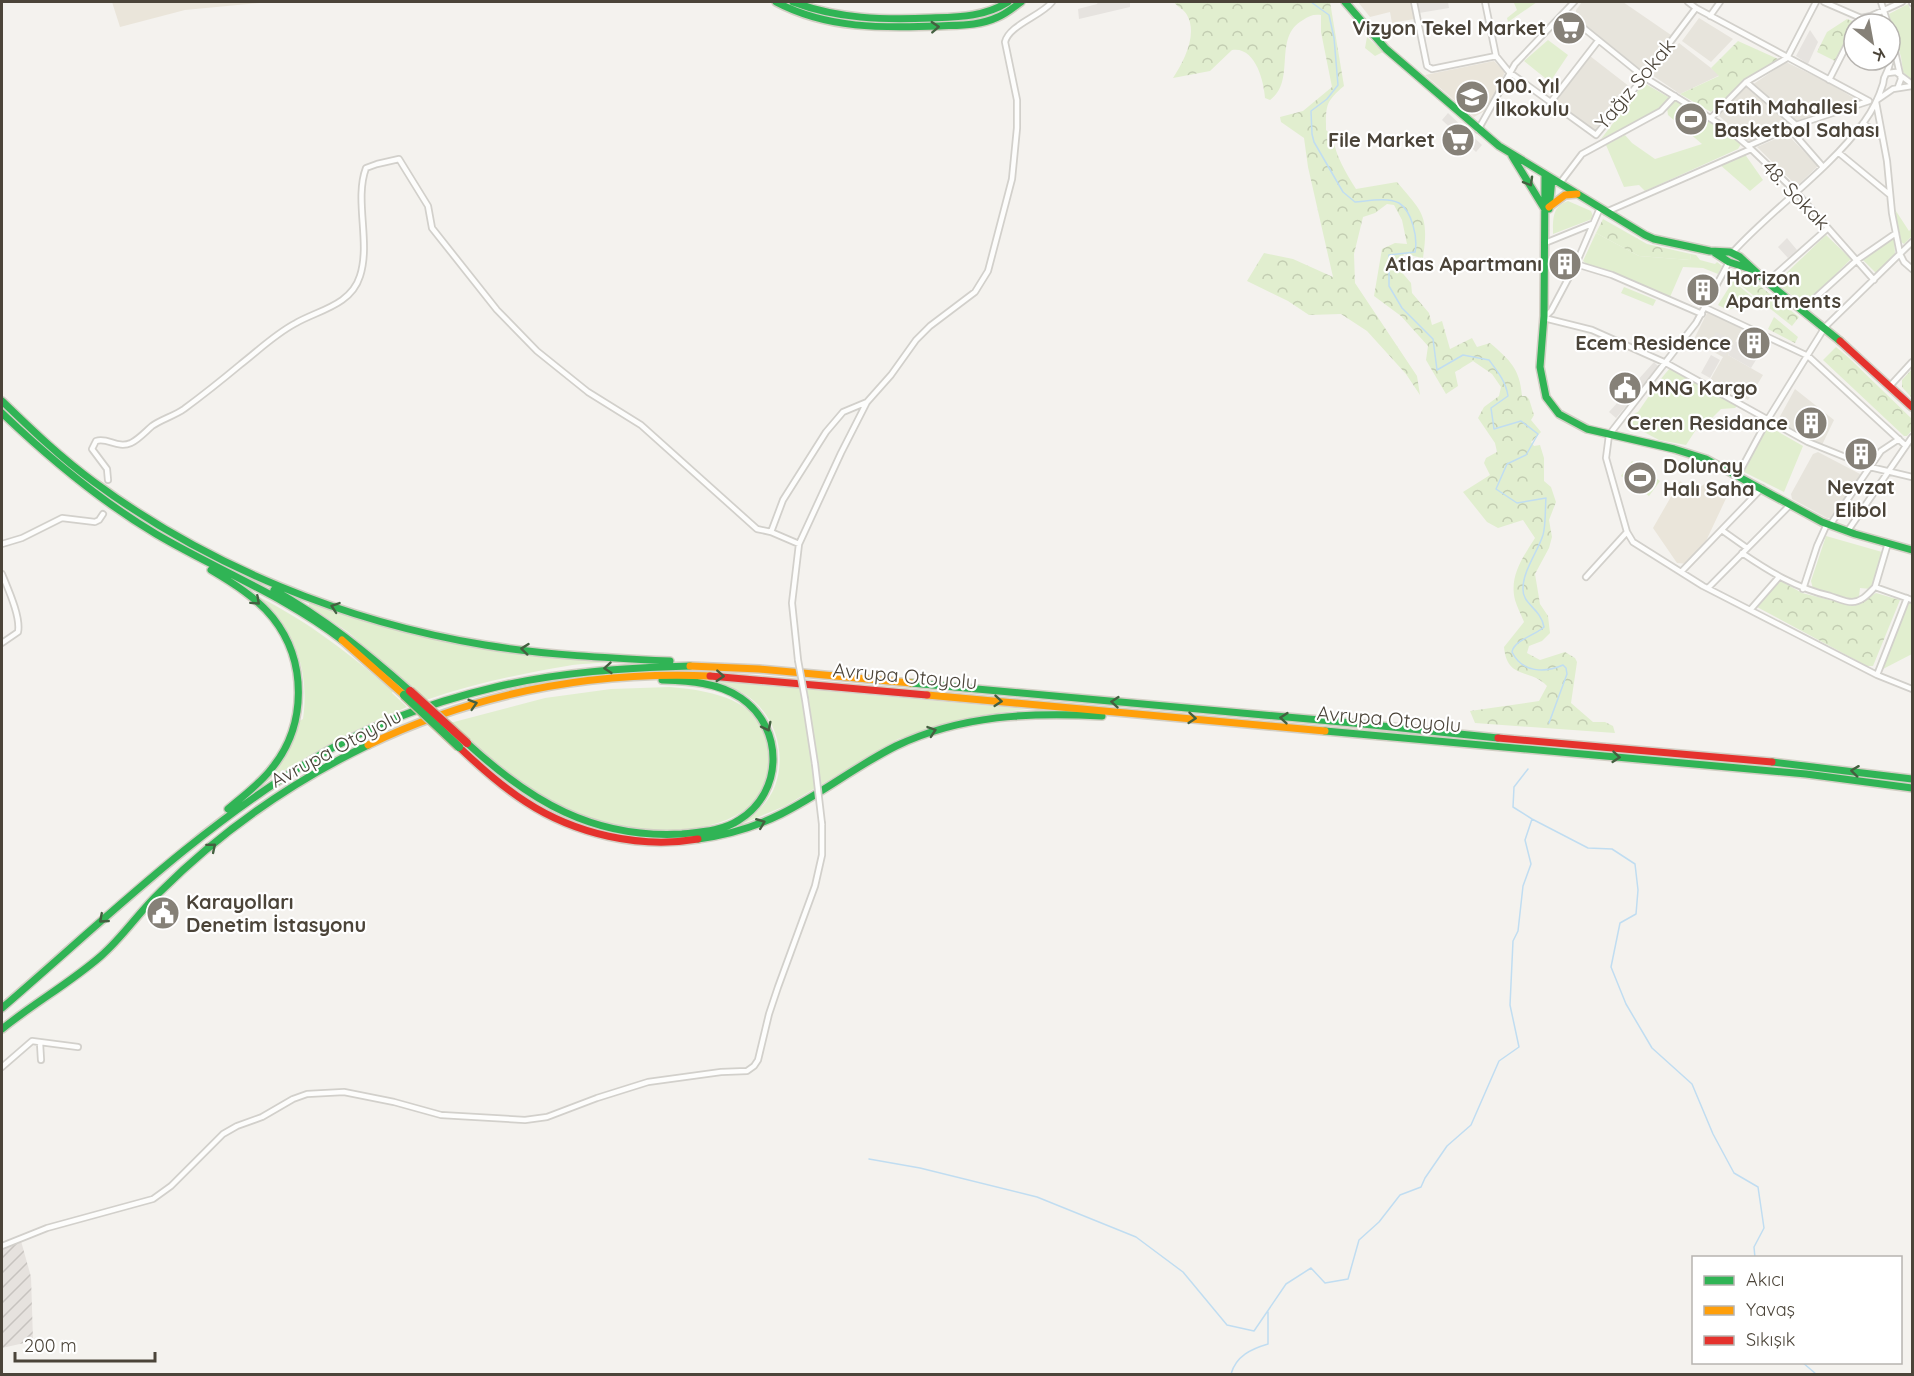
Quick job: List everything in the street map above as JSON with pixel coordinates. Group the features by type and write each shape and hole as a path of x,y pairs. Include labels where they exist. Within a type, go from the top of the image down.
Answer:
{"main road":[{"path":"776,2 793,11 824,21 862,27 890,28 977,24 999,17 1021,2"},
{"path":"793,2 841,16 879,20 978,15 1008,2"},
{"path":"1345,2 1386,49 1478,130 1511,154 1654,239 1730,257 1755,270 1825,327 1912,407"},
{"path":"1511,154 1547,212"},
{"path":"1552,179 1544,243 1544,318 1540,350 1540,374 1551,406 1574,424 1593,431 1706,459 1828,525 1912,550"},
{"path":"1547,212 1564,195 1576,194"},
{"path":"2,401 62,457 94,482 173,534 322,617 364,649 510,791 538,810 588,831 627,839 681,842 723,835 766,822 879,754 912,738 958,724 996,716 1030,714 1150,715"},
{"path":"2,413 63,469 100,497 176,550 233,584 264,608 280,628 290,647 298,679 296,718 282,755 261,781 183,852"},
{"path":"155,534 309,617 407,693"},
{"path":"230,564 305,597 377,620 439,636 557,653 681,661 730,667"},
{"name":"Avrupa Otoyolu","path":"2,1008 183,852 256,795 323,754 385,724 451,698 510,683 588,670 657,666 730,667 1353,723 1445,734 1740,758 1912,778"},
{"name":"Avrupa Otoyolu","path":"2,1029 24,1010 99,958 118,941 152,899 167,885 238,825 280,794 365,747 421,722 473,704 557,685 628,676 720,676 1806,774 1912,788"},
{"path":"463,745 513,784 553,809 591,824 627,832 680,834 726,826 750,812 767,790 773,776 774,744 768,728 754,709 741,698 727,691 696,683 660,680 557,685"}],"street":[{"path":"2,1246 47,1228 153,1199 171,1186 223,1134 271,1113 293,1099 307,1095 344,1092 394,1102 441,1115 525,1120 547,1117 648,1082 721,1072 747,1071 759,1060 777,987 816,886 822,855 822,824 815,764 798,660 792,603 799,544 867,402 891,375 922,333 970,296 985,278 1010,190 1017,128 1017,100 1005,42 1018,26 1052,2"},
{"path":"1414,2 1427,66 1432,69 1496,56 1485,2"},
{"path":"1566,2 1567,11"},
{"path":"1478,130 1509,72 1574,2"},
{"path":"1688,2 1869,101"},
{"path":"1710,16 1720,2"},
{"path":"1711,118 1746,82 1787,58 1816,2"},
{"path":"1824,2 1847,12"},
{"path":"1881,2 1884,11 1902,2"},
{"name":"Yağız Sokak","path":"1496,56 1509,72 1596,135 1644,77 1696,8"},
{"name":"48. Sokak","path":"1567,11 1598,41 1644,77 1711,118 1750,147 1796,192 1874,280"},
{"path":"1551,103 1598,41"},
{"path":"1829,80 1842,55"},
{"path":"1912,85 1896,72 1888,73 1863,123 1839,153 1755,228 1730,257 1702,314 1609,435 1606,459 1627,532 1633,542 1708,588 1877,675 1912,688"},
{"path":"1544,318 1551,311 1576,264 1592,224 1603,210 1796,125 1876,100 1901,83 1899,72"},
{"path":"1746,82 1796,125"},
{"path":"1884,83 1887,87 1895,88 1912,85"},
{"path":"1552,179 1582,154 1661,111 1676,96"},
{"path":"1876,100 1900,254 1904,262 1912,269"},
{"path":"1863,123 1882,137"},
{"path":"1789,128 1823,167"},
{"path":"1839,153 1890,195"},
{"path":"108,480 107,469 92,449 96,441 104,439 123,445 138,439 152,426 184,409 272,338 296,322 337,304 351,292 360,276 363,256 362,189 366,168 399,159 428,206 432,228 497,310 537,351 588,392 641,425 757,529 771,532 799,544"},
{"path":"1544,243 1592,224"},
{"path":"1767,282 1828,228"},
{"path":"1803,309 1857,260 1896,233"},
{"path":"1738,475 1768,419 1825,327 1912,242"},
{"path":"1576,264 1612,275 1702,314"},
{"path":"1706,308 1808,356 1906,446"},
{"path":"1544,318 1592,330 1666,363 1808,442 1870,467 1912,477"},
{"path":"1890,387 1912,362"},
{"path":"771,532 783,500 826,432 843,412 867,402"},
{"path":"1847,532 1912,437"},
{"path":"1803,589 1817,546 1828,525 1881,451 1899,439"},
{"path":"1681,572 1762,488"},
{"path":"1708,588 1790,505"},
{"path":"2,544 22,538 62,518 95,522 103,514"},
{"path":"1723,531 1747,548"},
{"path":"1586,577 1627,532"},
{"path":"1742,553 1779,578 1803,589 1852,602 1865,597 1875,587 1888,543"},
{"path":"2,574 19,627 18,632 2,643"},
{"path":"1751,609 1779,578"},
{"path":"1875,587 1910,599 1877,675"},
{"path":"2,1067 32,1041 78,1047"},
{"path":"40,1043 41,1060"}],"shaded area":[{"path":"112,2 269,2 185,10 120,27"},
{"path":"1098,2 1130,2 1130,7 1079,19 1078,9"},
{"path":"1358,2 1411,2 1414,19 1392,23 1390,12 1370,17"},
{"path":"1417,2 1448,2 1449,8 1419,13"},
{"path":"1582,2 1623,2 1671,35 1644,72 1576,22 1576,10"},
{"path":"1699,18 1733,39 1711,62 1682,41"},
{"path":"1810,30 1818,42 1808,64 1796,56"},
{"path":"1679,43 1720,75 1680,94 1652,75"},
{"path":"1590,56 1630,87 1596,131 1555,103"},
{"name":"100. Yıl İlkokulu","path":"1494,61 1505,72 1488,109 1474,117 1425,75"},
{"path":"1786,62 1857,100 1796,121 1752,85"},
{"path":"1745,85 1773,105 1792,124 1749,142 1718,115"},
{"path":"1448,113 1482,145 1476,152 1442,120"},
{"path":"1787,134 1818,166 1797,186 1757,147"},
{"path":"1787,238 1797,250 1788,258 1778,247"},
{"path":"1708,311 1742,329 1728,355 1763,375 1748,400 1710,380 1723,357 1693,341"},
{"path":"1716,332 1733,341 1725,356 1708,347"},
{"path":"1735,341 1759,355 1751,368 1728,355"},
{"path":"1711,355 1720,360 1710,378 1701,373"},
{"path":"1654,362 1659,367 1616,418 1609,412"},
{"path":"1795,389 1834,420 1822,445 1780,425 1778,420"},
{"path":"1818,452 1862,475 1833,518 1827,518 1792,499 1791,494 1813,454"},
{"path":"1710,480 1730,490 1698,558 1688,564 1677,563 1653,528 1680,481 1693,492"},
{"path":"21,1241 31,1277 33,1341 2,1348 2,1249"}],"green space":[{"path":"1174,2 1330,2 1344,86 1333,96 1328,105 1326,130 1333,137 1342,164 1356,189 1397,182 1413,201 1424,223 1423,258 1404,254 1398,268 1411,283 1412,293 1429,313 1432,325 1442,321 1450,349 1472,338 1477,347 1490,343 1508,360 1519,379 1522,396 1529,399 1534,415 1531,420 1541,432 1531,442 1534,446 1540,445 1544,458 1544,481 1551,487 1556,502 1549,520 1552,537 1549,548 1535,574 1540,604 1548,616 1550,633 1542,641 1529,646 1527,653 1540,660 1565,652 1575,658 1577,662 1571,703 1593,722 1605,722 1613,726 1615,733 1475,723 1470,711 1539,701 1547,686 1534,677 1514,669 1506,657 1504,647 1524,622 1515,600 1514,583 1518,567 1535,538 1523,520 1498,528 1487,522 1463,492 1490,475 1484,463 1486,458 1497,452 1495,443 1478,418 1484,407 1499,396 1501,387 1492,374 1473,361 1455,372 1458,386 1446,394 1426,360 1428,346 1401,316 1374,296 1382,249 1395,243 1407,244 1402,220 1394,205 1387,204 1375,213 1363,217 1354,254 1355,283 1417,376 1420,395 1406,374 1367,331 1341,314 1309,315 1288,301 1247,281 1264,253 1293,259 1333,277 1308,167 1304,138 1281,122 1280,117 1303,111 1332,87 1321,32 1321,15 1309,16 1294,28 1286,48 1282,82 1278,92 1270,100 1265,98 1257,66 1247,53 1240,50 1232,50 1210,71 1173,78 1185,56 1191,30 1187,15"},
{"path":"1537,2 1508,22 1507,18 1517,10 1514,3"},
{"path":"1908,4 1912,13 1912,80 1903,72 1902,12 1893,12"},
{"path":"1842,22 1842,47 1835,61 1817,52 1827,32"},
{"path":"1367,37 1383,52 1375,56 1365,48"},
{"path":"1548,40 1568,55 1550,82 1524,61"},
{"path":"1738,41 1778,59 1745,80 1711,112 1680,94 1719,76 1711,68"},
{"path":"1644,83 1670,98 1652,114 1601,139"},
{"path":"1677,99 1724,128 1741,144 1738,149 1645,191 1639,185 1624,187 1606,145 1625,135 1632,143 1655,159 1702,144 1668,115 1667,108"},
{"path":"1744,153 1763,180 1750,191 1719,164"},
{"path":"1568,201 1591,211 1592,219 1553,234 1556,210"},
{"path":"1894,208 1909,231 1912,228 1912,236 1904,244 1900,241"},
{"path":"1603,219 1647,244 1691,254 1690,260 1639,256 1596,233"},
{"path":"1596,233 1639,256 1690,260 1691,254 1696,255 1700,260 1715,264 1717,262 1722,266 1718,274 1703,268 1683,267 1670,297 1583,261"},
{"path":"1826,235 1851,259 1805,305 1776,283"},
{"path":"1894,236 1895,254 1876,273 1862,259"},
{"path":"1741,271 1799,317 1792,326 1734,280"},
{"path":"1733,281 1756,300 1728,310 1718,305"},
{"path":"1624,287 1656,300 1653,306 1621,293"},
{"path":"1774,317 1798,337 1795,343 1768,329"},
{"path":"1836,347 1912,419 1912,430 1907,436 1904,436 1823,360"},
{"path":"1670,368 1738,405 1735,408 1721,409 1707,423 1699,425 1686,445 1659,440 1627,423 1638,412 1649,393"},
{"path":"1912,369 1912,398 1902,387 1902,380"},
{"path":"1769,423 1775,430 1803,446 1784,492 1744,472"},
{"name":"Dolunay Halı Saha","path":"1632,461 1660,481 1649,496 1621,476"},
{"path":"1826,536 1882,552 1871,589 1860,588 1859,597 1852,599 1813,589 1811,581"},
{"path":"1781,581 1802,593 1854,606 1876,593 1900,600 1873,666 1867,666 1757,607 1757,604"},
{"path":"259,597 329,640 393,691 392,693 407,707 333,742 263,784 293,739 299,721 303,719 305,701 302,668 291,637 272,610"},
{"path":"309,603 423,636 609,662 572,665 514,676 426,700 348,632 309,606"},
{"path":"1909,603 1912,604 1912,654 1883,669 1882,667"},
{"path":"705,680 1027,709 984,715 898,739 785,806 737,826 759,809 772,793 779,773 778,745 769,720 752,699 741,692 738,693"},
{"path":"670,687 725,697 754,715 764,728 769,745 769,773 758,797 743,811 722,821 698,828 672,830 644,829 590,819 566,811 532,793 495,765 450,723 545,698 611,689"}],"waterway":[{"path":"1311,2 1329,15 1334,38 1338,85 1327,99 1311,111 1314,142 1343,192 1355,202 1383,200 1399,203 1404,207 1413,225 1416,240 1415,252 1389,255 1389,286 1402,308 1433,339 1437,370 1463,355 1489,360 1503,382 1508,396 1491,408 1494,429 1521,421 1538,434 1526,455 1507,464 1496,489 1517,503 1546,498 1543,535 1525,575 1523,588 1525,598 1539,615 1544,627 1517,644 1512,652 1522,664 1534,669 1542,670 1563,665 1566,668 1567,674 1549,723"},
{"path":"1528,769 1514,787 1513,807 1588,848 1612,849 1635,864 1638,890 1636,914 1620,923 1611,967 1626,1004 1652,1048 1692,1084 1713,1134 1734,1173 1758,1187 1764,1228 1754,1247 1755,1256"},
{"path":"869,1159 920,1168 1037,1197 1136,1237 1183,1272 1227,1325 1254,1331 1286,1284 1311,1268 1325,1283 1348,1279 1359,1240 1379,1222 1400,1195 1421,1187 1447,1146 1471,1125 1499,1061 1519,1047 1510,1005 1513,941 1518,931 1523,886 1531,864 1525,840 1532,819"},
{"path":"1231,1374 1240,1358 1268,1344 1268,1312"},
{"path":"1804,1364 1816,1374"}],"traffic: fast":[{"path":"776,2 795,11 835,22 897,27 976,24 1001,16 1021,2"},
{"path":"793,2 844,15 896,19 971,15 990,11 1008,2"},
{"path":"1345,2 1386,49 1499,146 1645,235 1710,251 1730,252 1740,257 1840,341"},
{"path":"1512,156 1544,208"},
{"path":"1545,176 1544,316 1540,367 1546,397 1559,414 1587,429 1674,449 1706,459 1822,522 1912,550"},
{"path":"1549,209 1552,179"},
{"path":"1715,253 1729,262 1751,269"},
{"path":"2,401 70,463 138,512 184,540 280,586 381,622 433,635 485,645 554,654 670,661"},
{"path":"2,413 75,478 135,521 297,610 342,640"},
{"path":"211,570 252,597 273,618 284,635 297,673 297,713 292,732 283,751 262,779 228,809"},
{"path":"274,590 345,637 410,691"},
{"path":"2,1008 189,846 268,788 331,748 400,716 472,693 520,682 593,672 690,666"},
{"path":"467,743 491,764 539,799 591,823 650,834 704,832 733,824 754,808 771,777 773,760 771,742 765,726 755,711 732,693 703,683 662,680"},
{"path":"911,683 1498,738"},
{"path":"404,695 459,747"},
{"path":"698,839 741,830 771,819 896,746 946,728 997,718 1049,715 1102,716"},
{"path":"1325,731 1806,774 1912,788"},
{"path":"2,1029 101,956 160,892 232,829 312,775 368,745"},
{"path":"1772,762 1912,779"}],"traffic: slow":[{"path":"1549,207 1565,195 1577,194"},
{"path":"342,640 404,695"},
{"path":"690,666 759,669 911,683"},
{"path":"368,745 450,712 535,689 622,677 710,676"},
{"path":"927,695 1325,731"}],"traffic: jam":[{"path":"1840,341 1912,407"},
{"path":"710,676 927,695"},
{"path":"410,691 467,743"},
{"path":"1498,738 1772,762"},
{"path":"459,747 517,796 565,823 631,840 676,842 698,839"}],"place":[{"name":"Vizyon Tekel Market","path":"1569,28"},
{"name":"100. Yıl İlkokulu","path":"1472,97"},
{"name":"Fatih Mahallesi Basketbol Sahası","path":"1691,119"},
{"name":"File Market","path":"1458,140"},
{"name":"Atlas Apartmanı","path":"1565,264"},
{"name":"Horizon Apartments","path":"1703,290"},
{"name":"Ecem Residence","path":"1754,343"},
{"name":"MNG Kargo","path":"1625,388"},
{"name":"Ceren Residance","path":"1811,423"},
{"name":"Nevzat Elibol","path":"1861,454"},
{"name":"Dolunay Halı Saha","path":"1640,478"},
{"name":"Karayolları Denetim İstasyonu","path":"163,913"}]}
